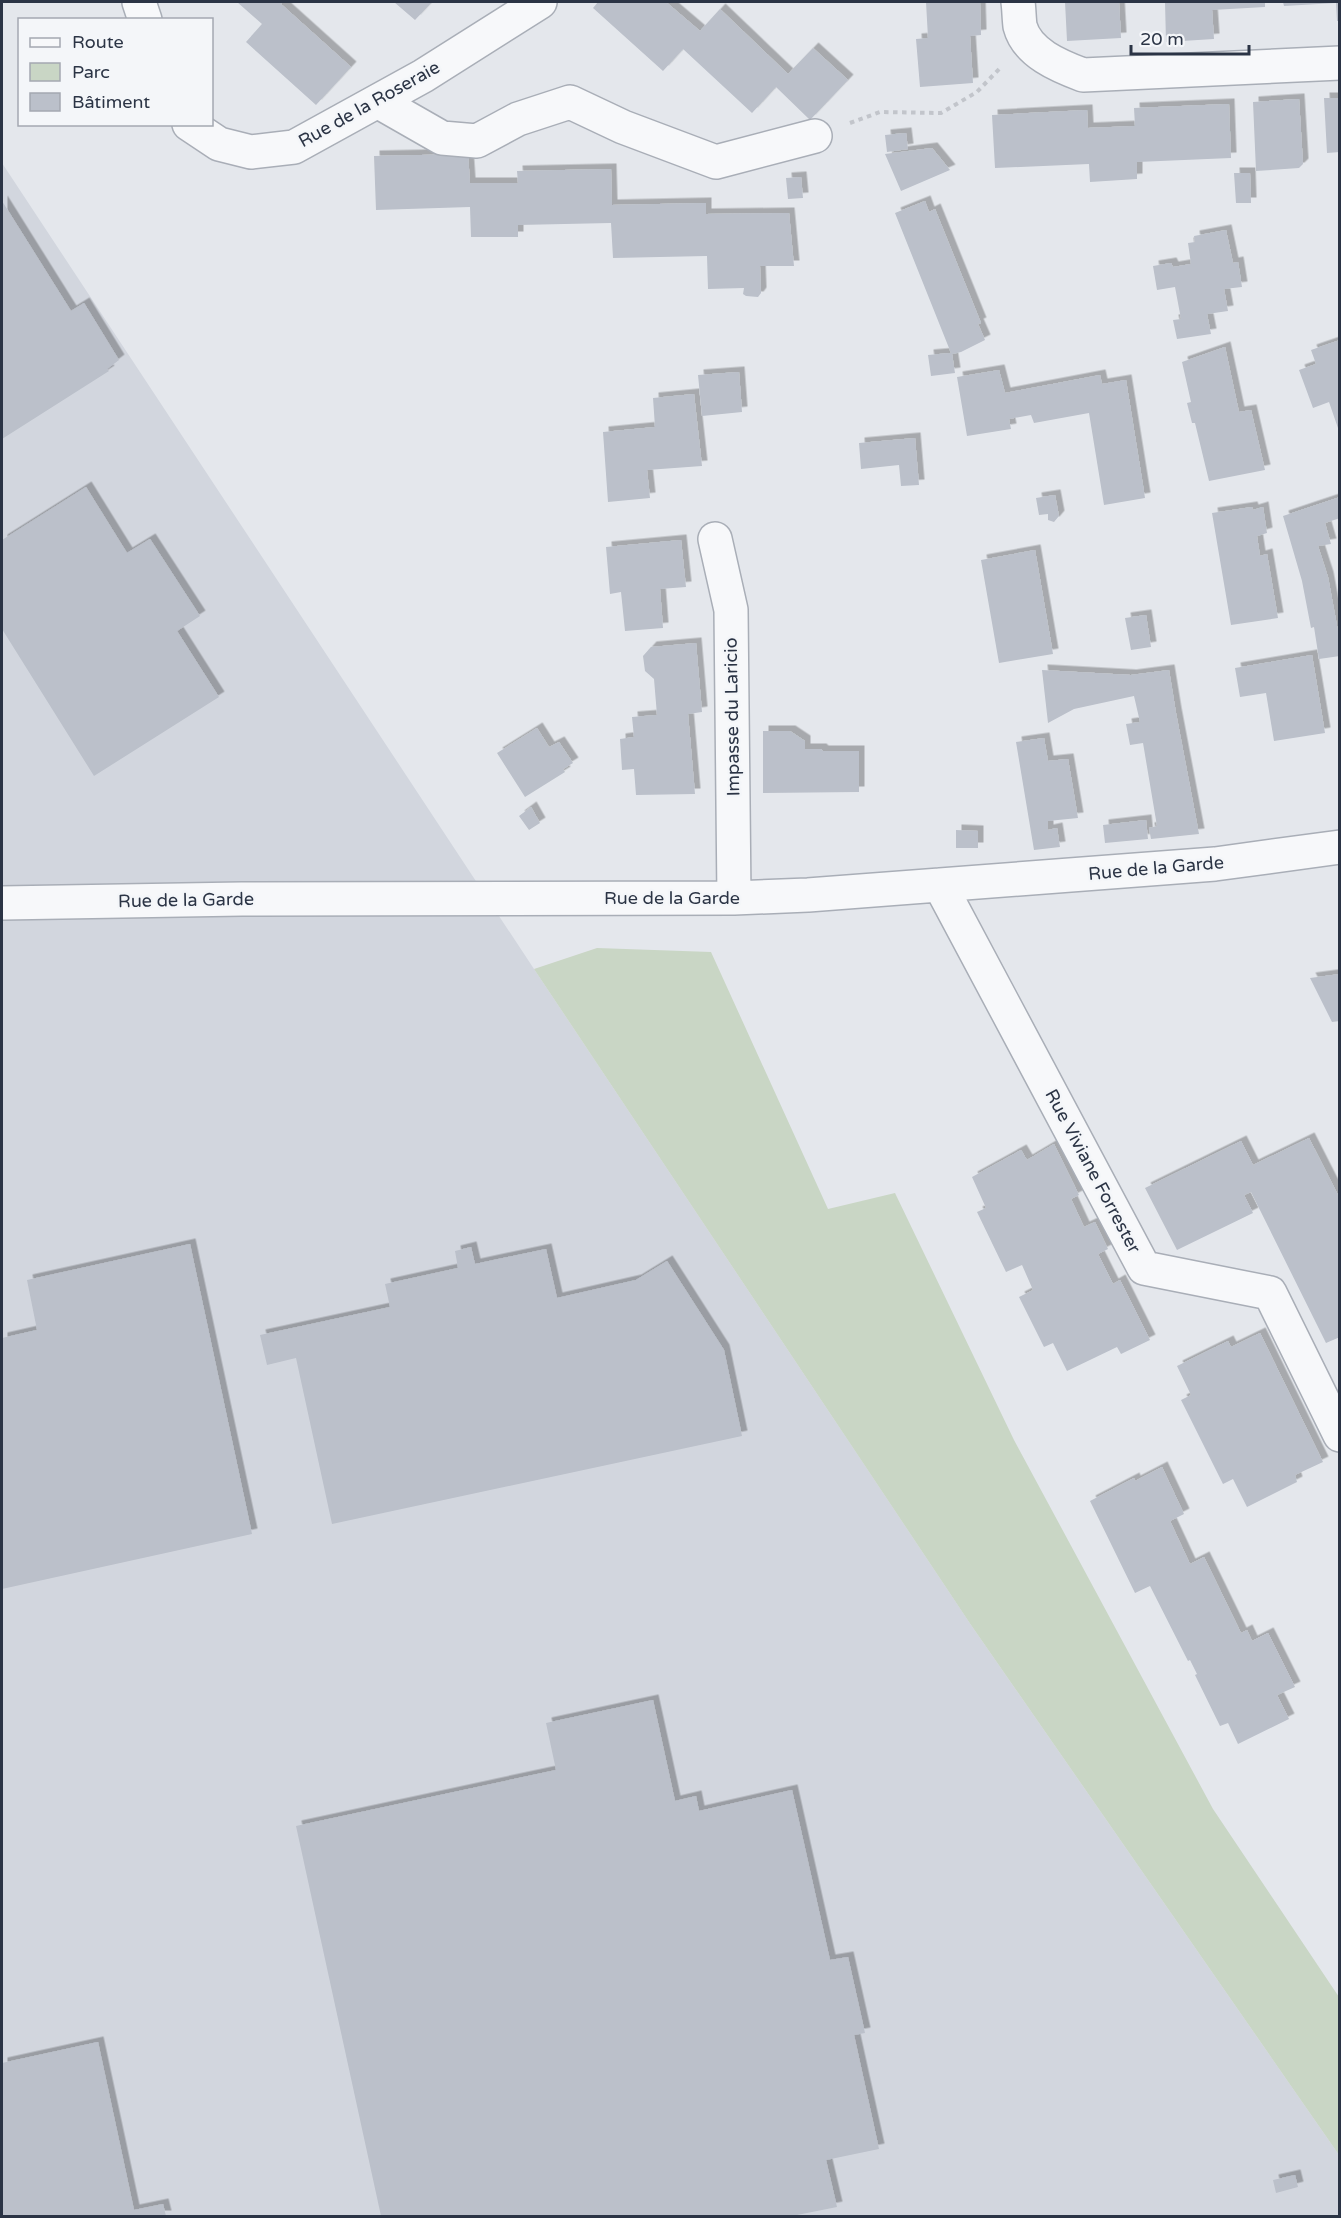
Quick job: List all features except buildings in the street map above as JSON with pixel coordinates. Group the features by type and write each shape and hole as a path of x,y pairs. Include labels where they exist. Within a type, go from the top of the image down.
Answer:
{"street":[{"path":"139,2 144,18"},
{"name":"Rue de la Roseraie","path":"192,126 219,144 251,152 294,147 379,102 540,2"},
{"path":"1018,2 1020,27 1027,41 1043,57 1083,75 1340,63"},
{"path":"379,102 442,138 477,141 518,119 570,102 623,127 716,162 815,136"},
{"name":"Impasse du Laricio","path":"715,539 731,610 734,898"},
{"name":"Rue de la Garde","path":"2,903 242,899 734,898 808,895 1215,864 1340,847"},
{"name":"Rue Viviane Forrester","path":"940,885 1144,1268 1270,1293 1340,1435"}],"path":[{"path":"815,136 880,112 941,113 977,92 1027,41"}],"shaded area":[{"path":"2,163 534,969 971,1625 1339,2155 1339,2216 2,2216"}],"green space":[{"path":"597,948 711,952 828,1209 895,1193 1014,1440 1213,1809 1339,1997 1339,2155 971,1625 534,969"}]}
